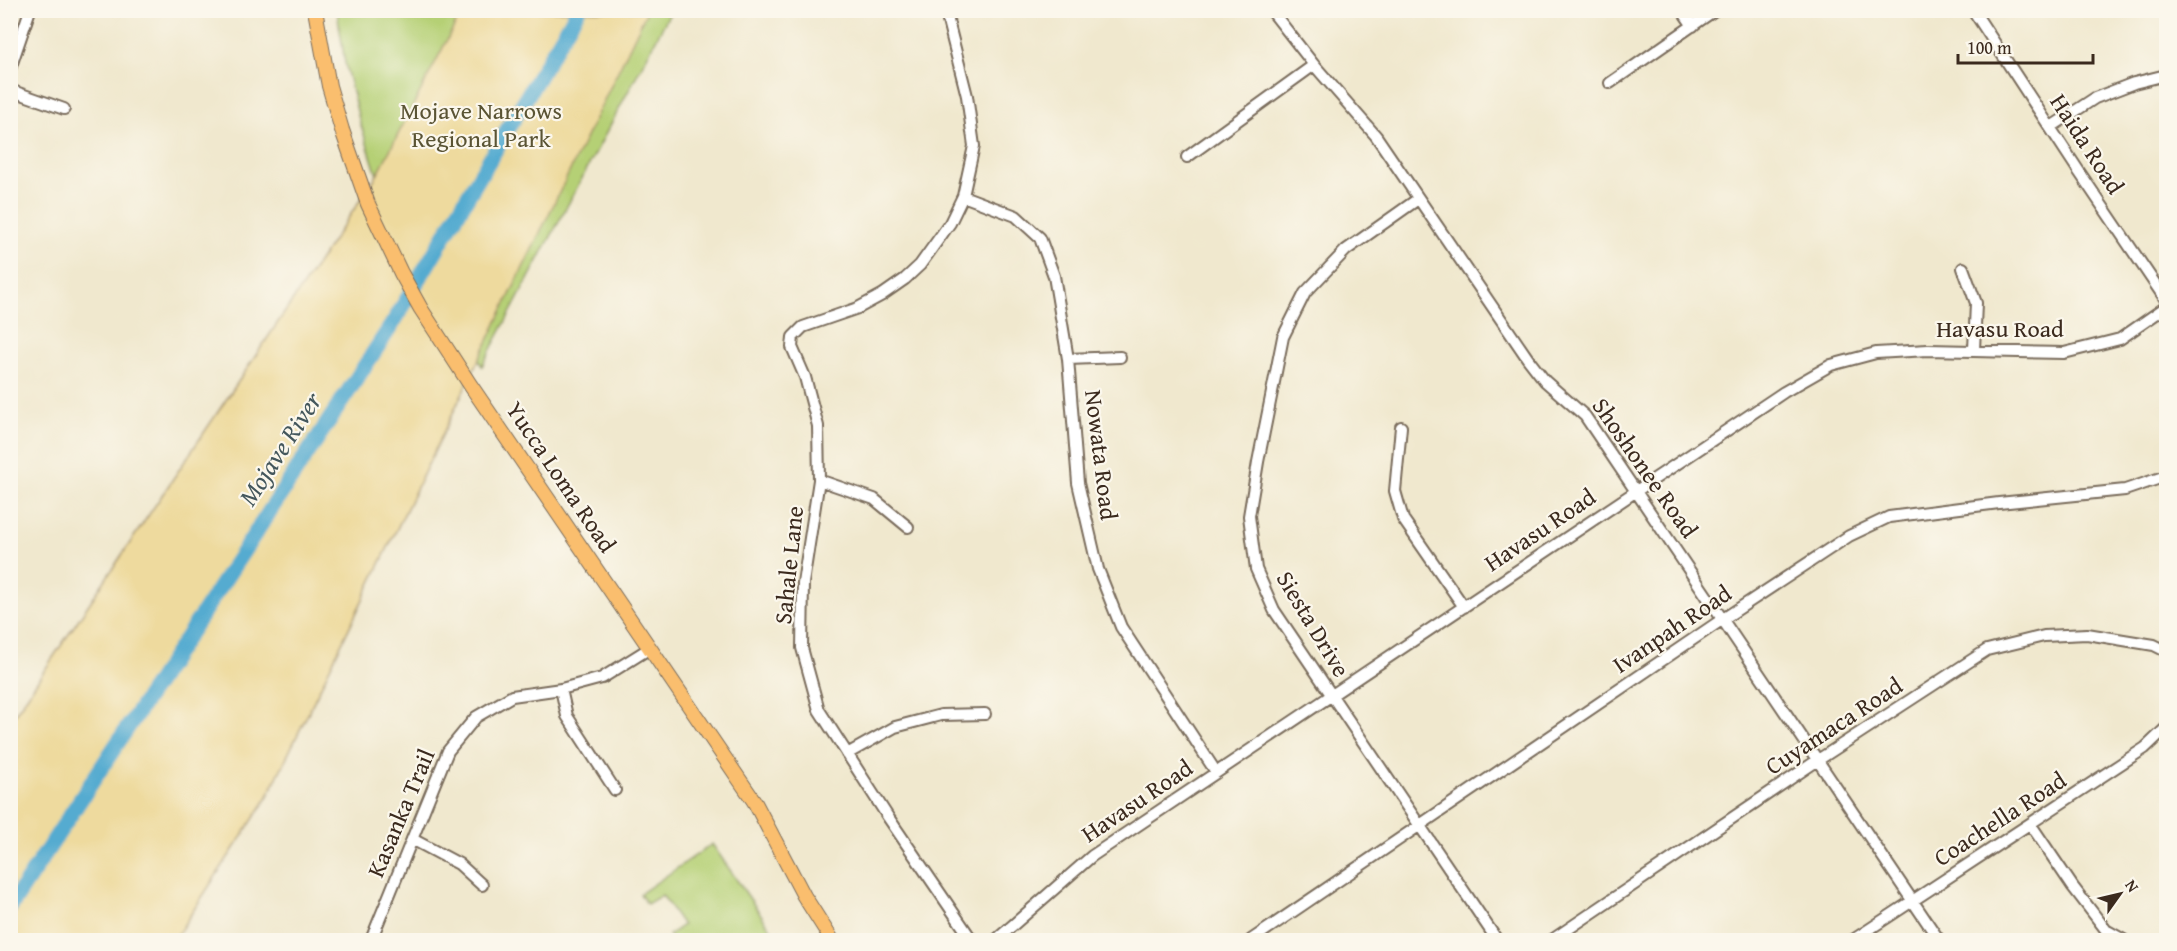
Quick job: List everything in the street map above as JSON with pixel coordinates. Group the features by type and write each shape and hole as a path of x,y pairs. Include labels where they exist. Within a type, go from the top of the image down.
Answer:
{"main road":[{"name":"Yucca Loma Road","path":"315,10 329,86 342,130 368,204 401,273 446,348 754,801 804,896 832,940"}],"street":[{"path":"10,69 30,10"},
{"path":"950,10 948,21 967,96 974,146 963,196"},
{"name":"Shoshonee Road","path":"1271,10 1314,65 1376,136 1545,381 1585,416 1939,940"},
{"path":"1682,10 1693,26"},
{"path":"1610,83 1715,10"},
{"name":"Haida Road","path":"1973,10 2166,300"},
{"path":"1187,157 1314,65"},
{"path":"2051,127 2095,98 2134,83 2166,75"},
{"path":"10,90 64,110"},
{"name":"Sahale Lane","path":"963,196 934,248 905,279 858,308 803,327 793,337 792,346 805,377 818,426 819,480 803,583 802,648 819,710 888,817 972,940"},
{"name":"Nowata Road","path":"963,196 1016,216 1040,238 1054,276 1068,359 1078,483 1098,569 1121,627 1216,772"},
{"name":"Siesta Drive","path":"1418,199 1346,250 1305,293 1283,337 1249,516 1256,568 1274,610 1497,940"},
{"path":"1963,268 1976,303 1974,350"},
{"name":"Havasu Road","path":"996,940 1092,856 1784,392 1831,365 1876,353 1928,350 2064,353 2120,339 2166,307"},
{"path":"1068,359 1120,357"},
{"path":"1401,428 1395,491 1402,519 1464,607"},
{"name":"Ivanpah Road","path":"1251,940 1849,536 1889,517 1999,502 2125,490 2166,476"},
{"path":"819,480 874,499 908,527"},
{"name":"Cuyamaca Road","path":"1552,940 1818,760 1987,650 2044,636 2087,634 2154,645 2166,651"},
{"name":"Kasanka Trail","path":"371,940 448,751 476,717 512,696 561,689 602,678 650,648"},
{"path":"561,689 567,716 615,790"},
{"path":"847,754 895,727 941,715 985,714"},
{"name":"Coachella Road","path":"1853,940 2145,748 2166,728"},
{"path":"2031,825 2073,887 2106,930 2124,940"},
{"path":"412,839 459,864 482,885"}],"green space":[{"name":"Mojave Narrows Regional Park","path":"337,11 671,11 482,366 453,322 377,175 359,119 345,63"},
{"path":"712,844 775,935 766,940 672,940 669,935 683,925 662,895 647,904 640,894"}],"sand":[{"path":"462,11 647,11 267,798 174,940 11,940 11,720 377,175"}],"waterway":[{"name":"Mojave River","path":"10,907 393,323 578,10"}]}
